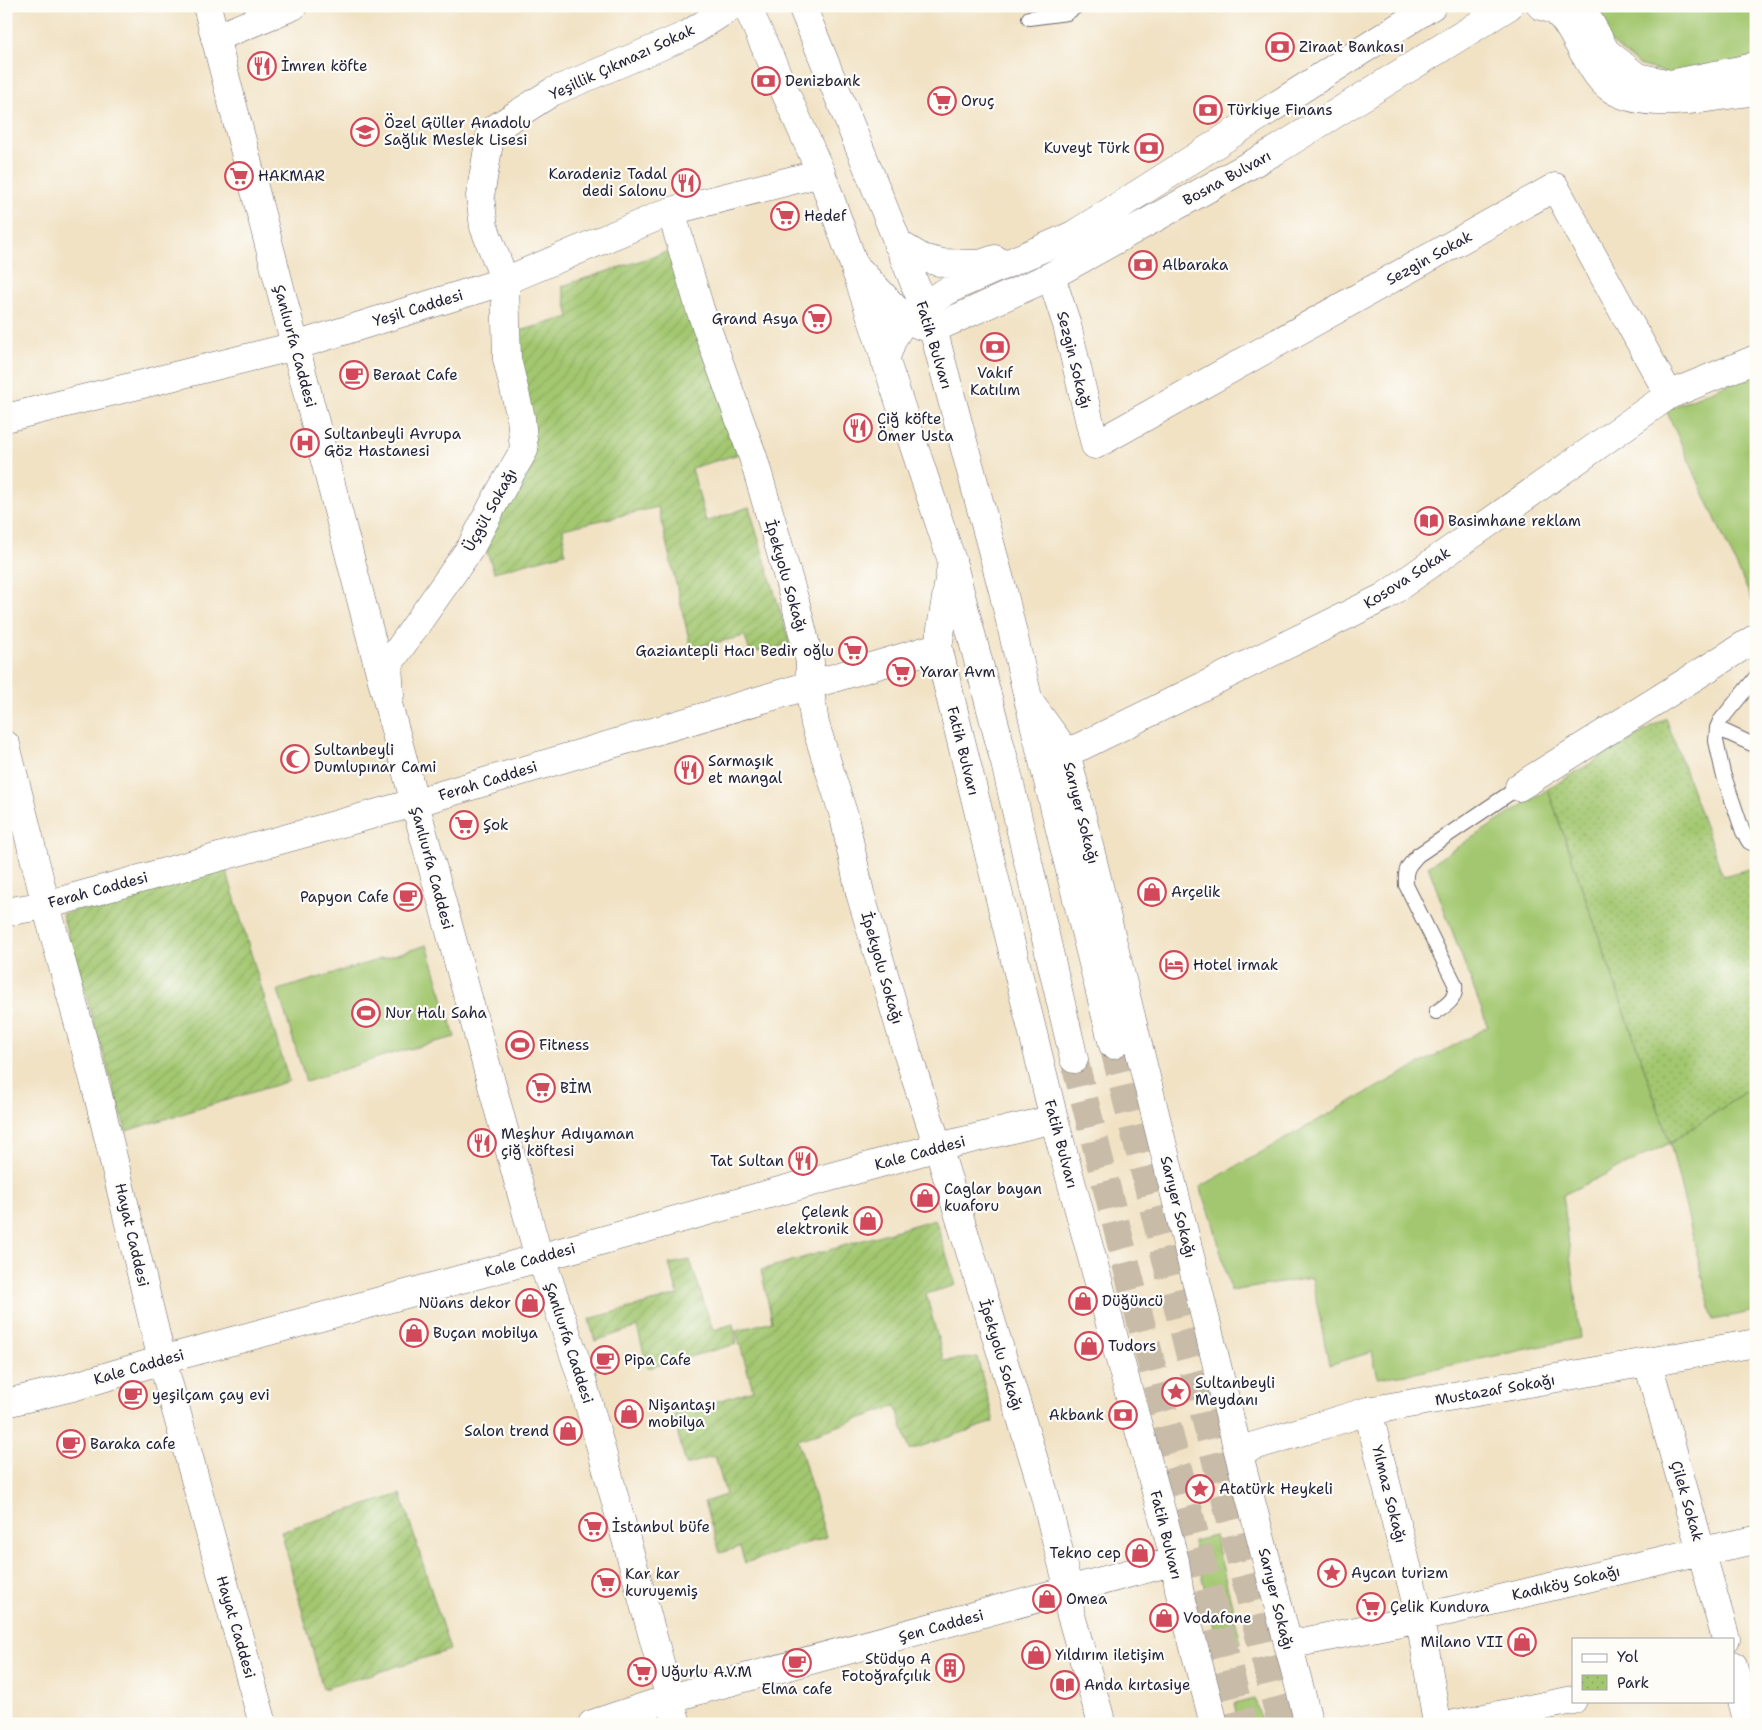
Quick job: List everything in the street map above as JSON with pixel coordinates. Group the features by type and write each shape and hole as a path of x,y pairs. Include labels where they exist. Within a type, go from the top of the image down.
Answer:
{"street":[{"name":"Şanlıurfa Caddesi","path":"207,6 414,803 539,1258 546,1272 581,1376 674,1711"},
{"path":"215,38 293,6"},
{"name":"Yeşillik Çıkmazı Sokak","path":"505,281 484,227 480,196 491,131 552,92 687,35 732,6"},
{"name":"Fatih Bulvarı","path":"747,6 821,173 854,265 952,561 1005,763 1074,1059"},
{"name":"Fatih Bulvarı","path":"802,6 897,243 1000,582 1113,1045"},
{"name":"Bosna Bulvarı","path":"1072,234 1181,168 1298,90 1432,6"},
{"name":"Bosna Bulvarı","path":"920,318 1051,276 1275,152 1509,6"},
{"path":"1541,6 1555,10 1570,29 1598,76 1613,90 1632,98 1671,102 1754,72"},
{"path":"1585,6 1587,17 1606,52 1637,77 1670,84 1754,72"},
{"name":"Yeşil Caddesi","path":"6,418 295,346 505,281 671,211 821,173"},
{"name":"Sezgin Sokak","path":"1095,445 1556,186 1669,394"},
{"name":"İpekyolu Sokağı","path":"671,211 700,309 753,457 796,605 810,662 809,685 815,724 844,816 860,893 907,1052 1044,1493 1070,1590 1070,1612 1102,1724"},
{"path":"897,243 922,258 934,262 980,264 1072,234"},
{"path":"885,360 893,338 920,318 956,286 1072,234"},
{"path":"854,265 920,318"},
{"name":"Sezgin Sokağı","path":"1051,276 1067,325 1095,445"},
{"name":"Üçgül Sokağı","path":"392,719 388,665 471,547 524,450 521,418 507,359 505,281"},
{"name":"Kosova Sokak","path":"1066,752 1082,746 1384,597 1669,394 1756,359"},
{"name":"Fatih Bulvarı","path":"952,561 938,647 1054,1119 1174,1561 1179,1589 1214,1724"},
{"path":"1519,787 1756,638"},
{"name":"Ferah Caddesi","path":"6,912 46,905 414,803 938,647"},
{"name":"Sarıyer Sokağı","path":"1028,699 1066,752 1238,1450 1309,1724"},
{"name":"Hayat Caddesi","path":"6,745 46,905 97,1091 162,1360 263,1724"},
{"name":"Kale Caddesi","path":"6,1403 69,1388 162,1360 938,1147 1054,1119"},
{"name":"Mustazaf Sokağı","path":"1238,1450 1368,1411 1756,1344"},
{"name":"Çilek Sokak","path":"1648,1363 1726,1638"},
{"name":"Yılmaz Sokağı","path":"1368,1411 1420,1618 1437,1724"},
{"name":"Kadıköy Sokağı","path":"1288,1645 1420,1618 1701,1551 1756,1540"},
{"name":"Şen Caddesi","path":"592,1724 674,1711 1070,1590 1174,1561"},
{"path":"1739,1666 1748,1724"},
{"path":"1455,1724 1572,1700"}],"lane":[{"path":"1030,18 1067,13 1077,6"},
{"path":"1756,677 1727,712 1717,728 1716,741 1723,773 1743,832 1749,842 1756,845"},
{"path":"1717,728 1756,746"},
{"path":"1436,1012 1447,1005 1454,996 1455,984 1406,885 1408,866 1418,855 1519,787"}],"green space":[{"path":"1597,6 1756,6 1756,59 1673,75 1639,65 1609,40"},
{"path":"676,249 739,454 692,468 706,522 749,507 790,644 750,653 745,636 691,648 658,507 563,529 565,553 494,572 483,540 533,444 516,332 569,317 562,286"},
{"path":"1756,372 1756,609 1666,410"},
{"path":"1666,718 1723,876 1756,867 1756,1085 1670,1143 1548,789"},
{"path":"1548,789 1670,1143 1563,1195 1580,1338 1414,1373 1378,1378 1372,1352 1329,1365 1312,1278 1231,1291 1212,1219 1200,1187 1366,1093 1488,1027 1428,866"},
{"path":"226,869 289,1081 126,1131 62,914"},
{"name":"Nur Halı Saha","path":"427,945 455,1037 383,1056 306,1082 278,990"},
{"path":"1756,1085 1756,1311 1713,1320 1670,1143"},
{"path":"935,1219 956,1285 926,1294 944,1361 977,1357 994,1422 910,1450 896,1406 798,1440 826,1537 745,1563 740,1547 720,1553 704,1502 726,1495 715,1456 686,1465 673,1415 753,1390 736,1331 772,1321 761,1270"},
{"path":"690,1260 713,1330 733,1324 737,1344 648,1368 637,1327 595,1341 589,1319 678,1295 669,1264"},
{"path":"401,1494 450,1650 323,1689 281,1531"},
{"path":"1215,1536 1241,1643 1219,1648 1193,1541"},
{"path":"1255,1699 1262,1724 1239,1724 1234,1704"}],"tunnel":[{"path":"1113,1045 1281,1724"},
{"path":"1074,1059 1243,1724"}],"place":[{"name":"Ziraat Bankası","path":"1280,47"},
{"name":"İmren köfte","path":"262,66"},
{"name":"Denizbank","path":"766,81"},
{"name":"Oruç","path":"942,101"},
{"name":"Türkiye Finans","path":"1208,110"},
{"name":"Özel Güller Anadolu Sağlık Meslek Lisesi","path":"365,132"},
{"name":"Kuveyt Türk","path":"1149,148"},
{"name":"HAKMAR","path":"239,176"},
{"name":"Karadeniz Tadal dedi Salonu","path":"686,183"},
{"name":"Hedef","path":"785,216"},
{"name":"Albaraka","path":"1143,265"},
{"name":"Grand Asya","path":"817,319"},
{"name":"Vakıf Katılım","path":"995,347"},
{"name":"Beraat Cafe","path":"354,375"},
{"name":"Çiğ köfte Ömer Usta","path":"858,428"},
{"name":"Sultanbeyli Avrupa Göz Hastanesi","path":"305,443"},
{"name":"Basimhane reklam","path":"1429,521"},
{"name":"Gaziantepli Hacı Bedir oğlu","path":"853,651"},
{"name":"Yarar Avm","path":"901,672"},
{"name":"Sultanbeyli Dumlupınar Cami","path":"295,759"},
{"name":"Sarmaşık et mangal","path":"689,770"},
{"name":"Şok","path":"464,825"},
{"name":"Arçelik","path":"1152,892"},
{"name":"Papyon Cafe","path":"408,897"},
{"name":"Hotel irmak","path":"1174,965"},
{"name":"Nur Halı Saha","path":"366,1013"},
{"name":"Fitness","path":"520,1045"},
{"name":"BİM","path":"541,1088"},
{"name":"Meşhur Adıyaman çiğ köftesi","path":"482,1143"},
{"name":"Tat Sultan","path":"803,1161"},
{"name":"Caglar bayan kuaforu","path":"925,1198"},
{"name":"Çelenk elektronik","path":"868,1221"},
{"name":"Düğüncü","path":"1083,1301"},
{"name":"Nüans dekor","path":"530,1303"},
{"name":"Buçan mobilya","path":"414,1333"},
{"name":"Tudors","path":"1089,1346"},
{"name":"Pipa Cafe","path":"605,1360"},
{"name":"Sultanbeyli Meydanı","path":"1176,1392"},
{"name":"yeşilçam çay evi","path":"133,1395"},
{"name":"Nişantaşı mobilya","path":"629,1414"},
{"name":"Akbank","path":"1123,1415"},
{"name":"Salon trend","path":"568,1431"},
{"name":"Baraka cafe","path":"71,1444"},
{"name":"Atatürk Heykeli","path":"1200,1489"},
{"name":"İstanbul büfe","path":"593,1527"},
{"name":"Tekno cep","path":"1140,1553"},
{"name":"Aycan turizm","path":"1332,1573"},
{"name":"Kar kar kuruyemiş","path":"606,1583"},
{"name":"Omea","path":"1047,1599"},
{"name":"Çelik Kundura","path":"1371,1607"},
{"name":"Vodafone","path":"1164,1618"},
{"name":"Milano VII","path":"1522,1642"},
{"name":"Yıldırım iletişim","path":"1036,1655"},
{"name":"Elma cafe","path":"797,1663"},
{"name":"Stüdyo A Fotoğrafçılık","path":"950,1668"},
{"name":"Uğurlu A.V.M","path":"642,1672"},
{"name":"Anda kırtasiye","path":"1065,1685"}]}
